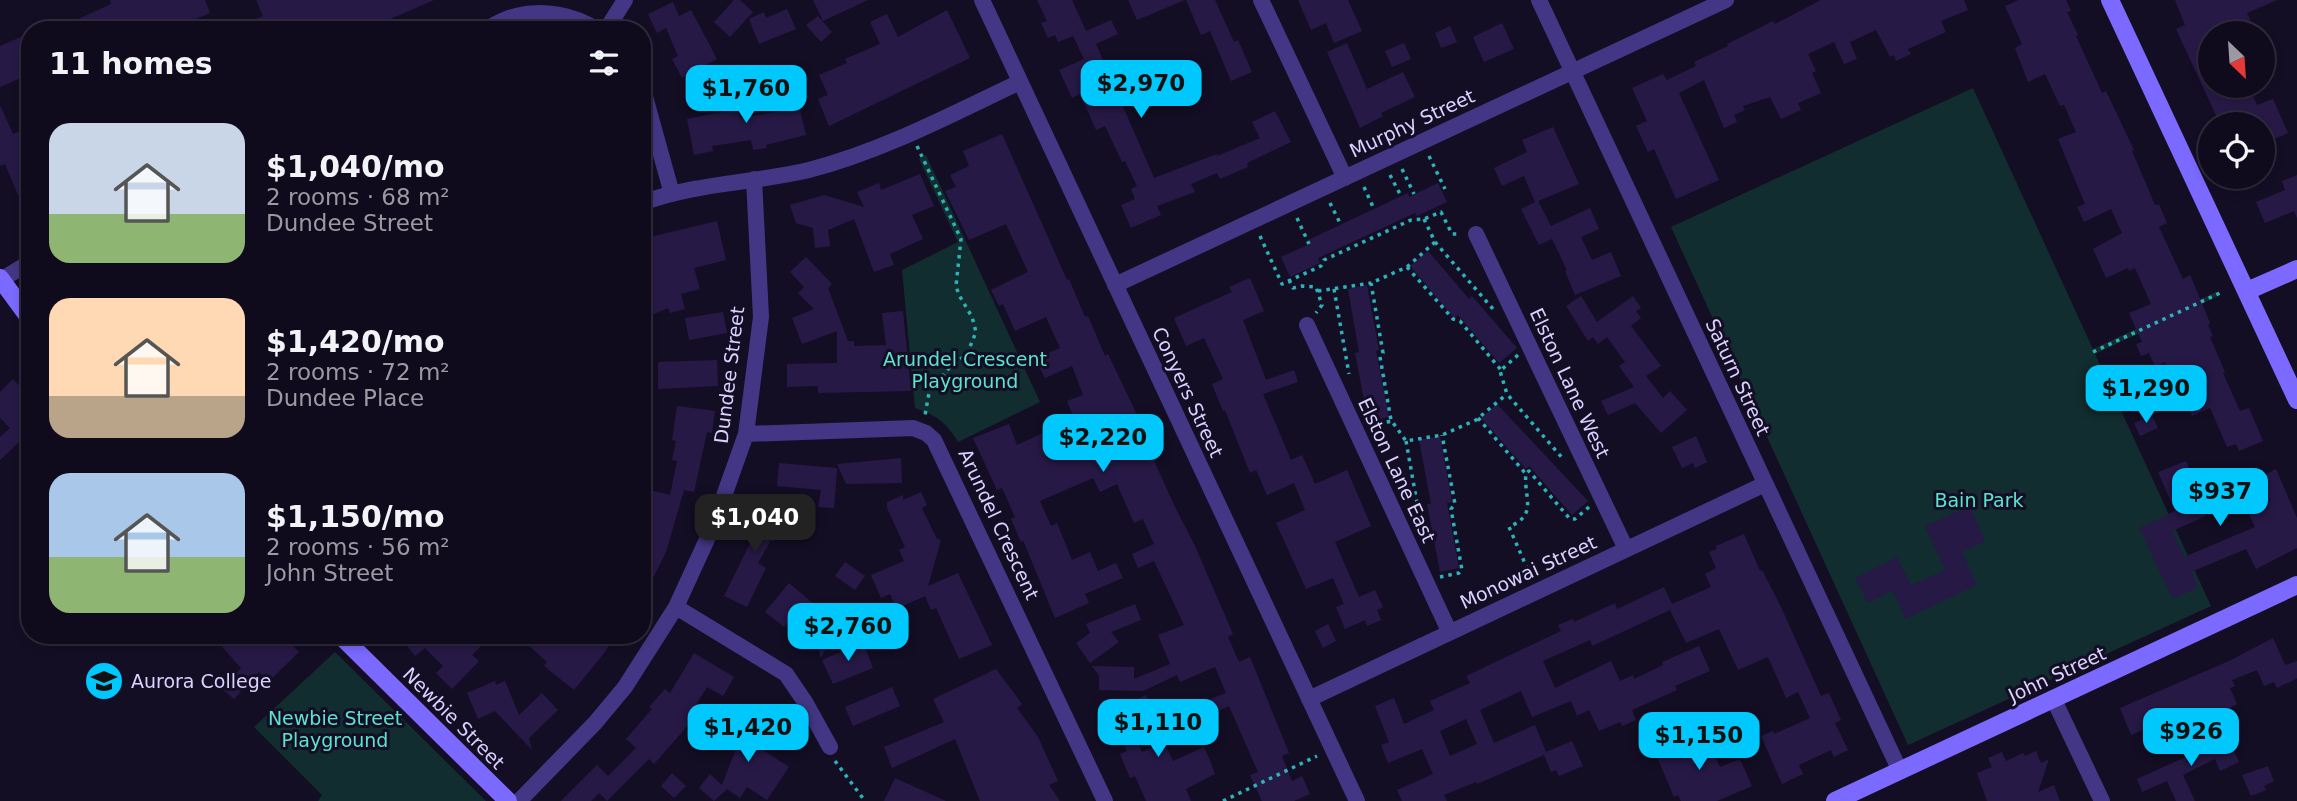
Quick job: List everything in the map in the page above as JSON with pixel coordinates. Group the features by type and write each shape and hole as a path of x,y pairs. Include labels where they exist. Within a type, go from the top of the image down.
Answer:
{"street":[{"path":"612,21 625,0"},
{"name":"Conyers Street","path":"982,0 1357,801"},
{"path":"1261,0 1345,178"},
{"name":"Saturn Street","path":"1539,0 1900,771"},
{"name":"Murphy Street","path":"1115,285 1726,0"},
{"path":"2110,0 2297,400"},
{"path":"504,21 515,16 545,13 581,21"},
{"path":"651,200 837,162 911,133 1020,82"},
{"path":"651,118 672,194"},
{"name":"Dundee Street","path":"519,801 595,723 617,696 676,607 715,524 746,434 761,317 754,180"},
{"name":"Elston Lane West","path":"1476,234 1626,549"},
{"path":"21,267 0,279 21,307"},
{"path":"2247,291 2297,269"},
{"name":"Elston Lane East","path":"1307,325 1450,631"},
{"path":"746,434 913,428 921,431"},
{"name":"Arundel Crescent","path":"921,431 939,447 1105,801"},
{"name":"Monowai Street","path":"1309,699 1765,484"},
{"name":"John Street","path":"1835,801 2297,585"},
{"path":"676,607 786,674 805,702 833,754"},
{"name":"Newbie Street","path":"349,644 508,801"},
{"path":"2053,698 2102,801"}],"path":[{"path":"911,133 961,239 956,286 958,295 972,317 976,332 967,354 949,368 929,393 921,431"},
{"path":"1429,155 1445,190"},
{"path":"1402,167 1414,194"},
{"path":"1390,173 1401,197"},
{"path":"1363,185 1374,209"},
{"path":"1329,201 1341,225"},
{"path":"1259,234 1282,284 1321,266 1324,260 1411,220 1424,219 1441,212 1452,234 1476,234"},
{"path":"1296,216 1309,244"},
{"path":"1424,219 1435,242 1494,310"},
{"path":"1317,292 1371,283 1407,267 1435,242"},
{"path":"1407,267 1453,319 1460,321 1501,370 1507,394 1567,463"},
{"path":"1289,280 1293,288 1316,287 1322,305 1307,325"},
{"path":"1371,283 1383,353 1380,357 1393,421 1406,441 1422,532"},
{"path":"1334,289 1349,378"},
{"path":"2093,352 2220,293"},
{"path":"1501,370 1521,352"},
{"path":"1406,441 1442,435 1478,418 1507,394"},
{"path":"1478,418 1526,474 1527,510 1520,520 1508,527 1531,577"},
{"path":"1364,425 1393,421"},
{"path":"1436,577 1462,570 1451,509 1455,504 1442,435"},
{"path":"1526,474 1529,471 1570,519 1575,519 1593,504"},
{"path":"833,754 865,801"},
{"path":"1223,801 1317,756"}],"green space":[{"name":"Bain Park","path":"1973,88 2093,349 2216,292 2218,296 2095,354 2211,606 1908,745 1671,227"},
{"name":"Arundel Crescent Playground","path":"926,155 1040,402 958,442 940,420 915,408 902,270 958,242 919,159"},
{"name":"Newbie Street Playground","path":"335,652 486,801 318,801 322,795 254,727"}],"building":[{"path":"110,0 205,0 210,13 191,21 74,21 111,4"},
{"path":"256,0 434,0 386,21 253,20 263,16"},
{"path":"734,0 740,0 753,12 730,37 714,22"},
{"path":"813,0 868,0 823,21"},
{"path":"1037,0 1072,0 1086,31 1111,20 1118,34 1096,44 1154,178 1260,138 1252,122 1275,111 1291,142 1247,163 1248,167 1220,179 1217,173 1191,184 1195,192 1157,206 1161,215 1131,228 1121,205 1135,199 1131,189 1137,186 1105,126 1096,130 1080,94 1072,98 1059,70 1084,59 1073,36 1058,42 1055,35 1048,38 1041,23 1047,21"},
{"path":"1128,0 1185,0 1137,20"},
{"path":"1186,0 1215,0 1234,42 1238,40 1252,72 1231,81 1210,31 1201,35"},
{"path":"1298,0 1348,0 1362,31 1334,43 1326,23 1311,30"},
{"path":"1821,0 1964,0 1968,10 1941,21 1946,32 1908,49 1911,54 1896,61 1894,55 1890,57 1876,30 1850,42 1857,59 1844,64 1834,42 1808,54 1816,71 1812,73 1821,93 1798,103 1801,110 1781,119 1770,97 1743,106 1745,110 1734,115 1737,122 1724,128 1704,80 1679,93 1719,180 1676,199 1654,149 1648,152 1636,126 1647,121 1632,88 1663,74 1667,80 1696,66 1694,62 1728,46 1727,44 1773,21 1775,24"},
{"path":"2019,0 2066,0 2071,11 2067,12 2078,35 2076,36 2102,93 2106,91 2134,150 2132,151 2155,205 2159,204 2167,223 2159,227 2183,279 2190,275 2196,289 2210,323 2208,325 2213,336 2210,337 2225,372 2223,373 2240,411 2249,408 2263,441 2239,451 2236,444 2227,447 2210,408 2192,416 2186,402 2201,395 2190,372 2179,377 2176,368 2168,371 2165,362 2155,367 2149,353 2141,356 2136,344 2142,342 2129,313 2151,304 2135,268 2129,271 2128,268 2106,278 2093,249 2122,233 2111,209 2084,222 2077,207 2085,204 2058,139 2076,132 2064,105 2060,106 2045,74 2028,82 2015,48 2022,44 2005,6"},
{"path":"2175,0 2277,0 2247,13 2251,21 2198,21 2198,76 2176,29 2185,25"},
{"path":"673,2 679,16 691,10 717,59 682,78 672,59 678,56 666,28 657,33 648,14"},
{"path":"787,9 796,29 759,44 749,19 764,12 766,18"},
{"path":"947,10 970,58 829,126 818,99 828,95 819,75 847,63 845,59 880,44 870,22 887,14 898,37"},
{"path":"818,16 832,32 821,42 806,25"},
{"path":"1502,23 1514,49 1484,62 1473,37"},
{"path":"1450,26 1457,42 1441,48 1435,33"},
{"path":"21,37 21,78 0,87 0,46"},
{"path":"1347,43 1367,89 1403,72 1415,97 1381,113 1383,116 1360,128 1327,52"},
{"path":"1404,43 1411,59 1392,67 1385,51"},
{"path":"731,85 740,118 781,111 778,96 796,93 806,135 766,145 767,148 753,150 751,140 712,146 713,151 694,155 687,119 722,112 716,89"},
{"path":"2208,98 2254,98 2257,105 2273,99 2288,133 2275,139 2275,112 2214,112"},
{"path":"0,105 13,134 21,131 21,194 18,195 5,164 0,166"},
{"path":"1553,127 1579,184 1538,201 1551,226 1590,208 1599,229 1581,237 1592,260 1611,252 1621,276 1575,295 1552,239 1539,245 1521,209 1535,202 1524,176 1502,186 1494,168 1527,152 1522,140"},
{"path":"1002,134 1067,280 1069,279 1085,317 1088,316 1105,356 1108,354 1139,419 1136,421 1233,634 1228,637 1239,662 1250,657 1289,753 1282,756 1292,781 1302,776 1310,794 1294,801 1262,801 1250,775 1258,772 1229,706 1207,716 1201,703 1226,693 1215,667 1180,682 1177,675 1143,691 1099,690 1099,676 1092,666 1134,667 1134,679 1170,664 1158,635 1184,625 1154,561 1138,568 1132,554 1154,544 1143,519 1134,523 1117,484 1100,492 1093,478 1040,501 1051,526 1057,523 1072,560 1090,552 1098,571 1116,563 1123,578 1085,594 1089,603 1055,618 1023,540 1021,542 1011,519 1015,517 1002,488 997,490 973,438 1009,424 1017,445 1074,419 1067,401 1083,395 1072,366 1045,378 1039,366 1044,364 1041,356 1060,348 1046,317 1015,331 1003,304 999,306 991,290 1028,272 1006,224 969,240 945,191 956,187 950,175 969,166 963,151"},
{"path":"920,174 934,206 912,215 923,239 890,254 894,265 874,272 854,219 828,230 830,246 815,248 813,228 796,223 790,205 824,195 864,207 857,192 879,183 881,190"},
{"path":"2297,175 2297,218 2294,211 2265,223 2256,202 2285,190 2282,181"},
{"path":"1438,183 1447,202 1417,216 1415,213 1318,258 1320,263 1290,277 1281,257 1310,244 1308,240 1408,193 1409,197"},
{"path":"717,221 726,260 694,268 700,289 681,294 685,309 670,313 668,308 651,315 651,237"},
{"path":"1428,251 1469,299 1472,296 1517,348 1499,363 1458,315 1454,318 1410,266"},
{"path":"806,257 832,284 828,288 848,341 854,341 854,346 886,345 882,313 903,311 911,391 818,393 818,386 787,387 787,364 837,363 837,331 802,344 792,318 814,309 798,293 804,287 790,272"},
{"path":"1250,278 1264,311 1243,320 1266,380 1294,370 1298,382 1263,394 1291,460 1302,455 1315,484 1347,470 1371,526 1335,542 1359,597 1375,590 1383,607 1377,610 1381,620 1367,626 1365,620 1345,629 1336,607 1344,604 1333,578 1306,589 1276,523 1305,510 1294,483 1267,495 1256,470 1250,473 1212,384 1223,379 1204,338 1186,346 1174,318 1232,292 1229,287"},
{"path":"1367,285 1389,417 1368,421 1355,353 1359,352 1348,289"},
{"path":"1581,296 1597,322 1633,296 1641,308 1636,311 1641,318 1631,326 1661,366 1646,376 1663,398 1670,391 1687,410 1661,433 1635,403 1608,415 1601,401 1634,387 1619,366 1625,362 1607,337 1598,344 1593,337 1588,341 1566,306"},
{"path":"723,312 727,333 689,340 685,318"},
{"path":"717,360 718,386 658,389 658,362"},
{"path":"13,379 21,387 21,444 19,442 0,460 0,437 10,428 0,418 0,392"},
{"path":"1497,404 1588,501 1572,515 1529,466 1526,469 1481,418"},
{"path":"677,406 715,411 712,433 707,432 694,492 684,490 666,552 653,578 651,490 670,495 677,461 672,460 676,441 672,440"},
{"path":"2152,415 2158,428 2140,436 2134,423"},
{"path":"1440,436 1452,502 1447,503 1459,568 1440,572 1427,504 1431,504 1419,440"},
{"path":"1696,436 1707,462 1695,468 1693,463 1682,468 1672,447"},
{"path":"901,458 902,483 846,484 837,464"},
{"path":"2186,461 2193,477 2189,479 2206,516 2172,531 2184,557 2255,527 2242,500 2235,504 2230,492 2276,469 2297,518 2297,548 2256,569 2246,549 2191,572 2198,587 2173,599 2139,528 2175,511 2158,472"},
{"path":"779,463 837,468 834,508 818,507 821,490 777,486"},
{"path":"921,492 927,505 922,508 937,539 941,540 928,586 958,573 992,645 959,659 936,608 931,610 925,596 896,609 890,594 881,598 871,575 904,561 899,550 905,547 887,508 887,502 903,495 903,500"},
{"path":"767,499 786,508 773,542 771,540 758,563 766,568 747,607 724,596 755,533 747,529 752,517 757,519"},
{"path":"1970,506 1985,541 1962,552 1977,585 1905,619 1893,590 1868,603 1855,578 1897,557 1911,585 1945,570 1925,526"},
{"path":"1744,534 1821,696 1829,693 1841,720 1835,723 1848,750 1834,757 1831,750 1799,765 1803,774 1782,784 1761,736 1773,731 1774,734 1810,718 1798,692 1786,698 1768,657 1738,670 1719,629 1686,643 1670,610 1592,646 1590,640 1543,661 1555,688 1611,661 1620,681 1633,675 1634,679 1663,665 1662,662 1699,646 1710,671 1675,686 1677,690 1632,710 1636,720 1622,726 1620,722 1599,731 1589,710 1577,716 1571,701 1532,717 1521,691 1480,710 1494,743 1535,725 1546,752 1572,741 1583,766 1559,776 1556,770 1551,772 1544,755 1444,795 1447,801 1402,801 1397,790 1433,774 1422,749 1388,763 1381,745 1389,742 1375,706 1394,698 1404,724 1434,710 1430,701 1470,683 1466,676 1561,631 1558,625 1573,619 1574,622 1615,603 1617,609 1664,587 1672,604 1711,587 1705,574 1716,568 1709,552 1717,549 1716,546","holes":["1466,719 1477,744 1450,756 1440,731"]},
{"path":"845,562 865,576 855,590 835,576"},
{"path":"789,583 821,610 825,604 843,618 821,658 816,644 788,623 784,627 765,612"},
{"path":"1135,604 1141,620 1111,632 1119,642 1090,663 1076,643 1090,633 1086,624"},
{"path":"1328,624 1336,641 1323,648 1315,631"},
{"path":"2273,638 2285,665 2297,661 2297,678 2277,688 2274,682 2264,686 2257,670 2232,680 2235,686 2230,688 2237,704 2231,707 2225,721 2204,712 2162,730 2159,723 2131,735 2120,708 2229,661"},
{"path":"863,642 873,668 833,684 822,660"},
{"path":"220,644 291,644 299,652 268,682 259,672 234,699 222,689 241,668"},
{"path":"406,644 483,644 472,655 479,661 452,689 436,673 443,666 425,648 415,656"},
{"path":"527,644 610,644 574,690 544,666 547,662"},
{"path":"694,653 734,677 723,696 707,687 692,711 697,715 676,739 654,764 649,759 607,801 599,793 591,801 561,801 597,765 608,776 636,748 626,739 665,689 670,693"},
{"path":"996,669 1022,704 1017,708 1038,737 1058,781 1049,785 1060,801 980,801 955,739 892,768 884,747 944,722 933,699"},
{"path":"495,681 496,685 505,681 519,715 542,693 558,710 529,738 532,750 495,711 478,719 467,693"},
{"path":"892,687 900,706 853,726 845,707"},
{"path":"1146,695 1155,716 1131,727 1142,752 1164,742 1173,761 1204,747 1210,760 1215,774 1186,789 1191,801 1146,801 1135,776 1130,778 1120,754 1127,751 1110,712"},
{"path":"1182,703 1189,719 1172,726 1165,710"},
{"path":"749,712 767,718 757,746 789,767 767,800 747,787 740,798 727,789 714,801 699,788 710,774 722,785 741,736 731,732 736,718 746,722"},
{"path":"1694,731 1703,752 1709,749 1720,767 1740,759 1752,786 1717,801 1681,801 1678,795 1674,797 1657,757 1659,755 1656,747"},
{"path":"2226,733 2239,762 2220,771 2215,759 2183,775 2195,801 2176,801 2167,781 2142,792 2137,779 2210,746 2207,741"},
{"path":"2036,751 2041,763 2049,759 2038,792 2054,785 2060,801 1987,801 1977,773 1992,767 1988,758 2002,752 2006,761 2023,753 2025,756"},
{"path":"2268,766 2274,781 2264,786 2266,790 2251,796 2242,775"},
{"path":"672,773 686,786 674,798 661,786"},
{"path":"895,778 946,801 884,801"}],"place":[{"name":"Aurora College","path":"104,681"}]}
